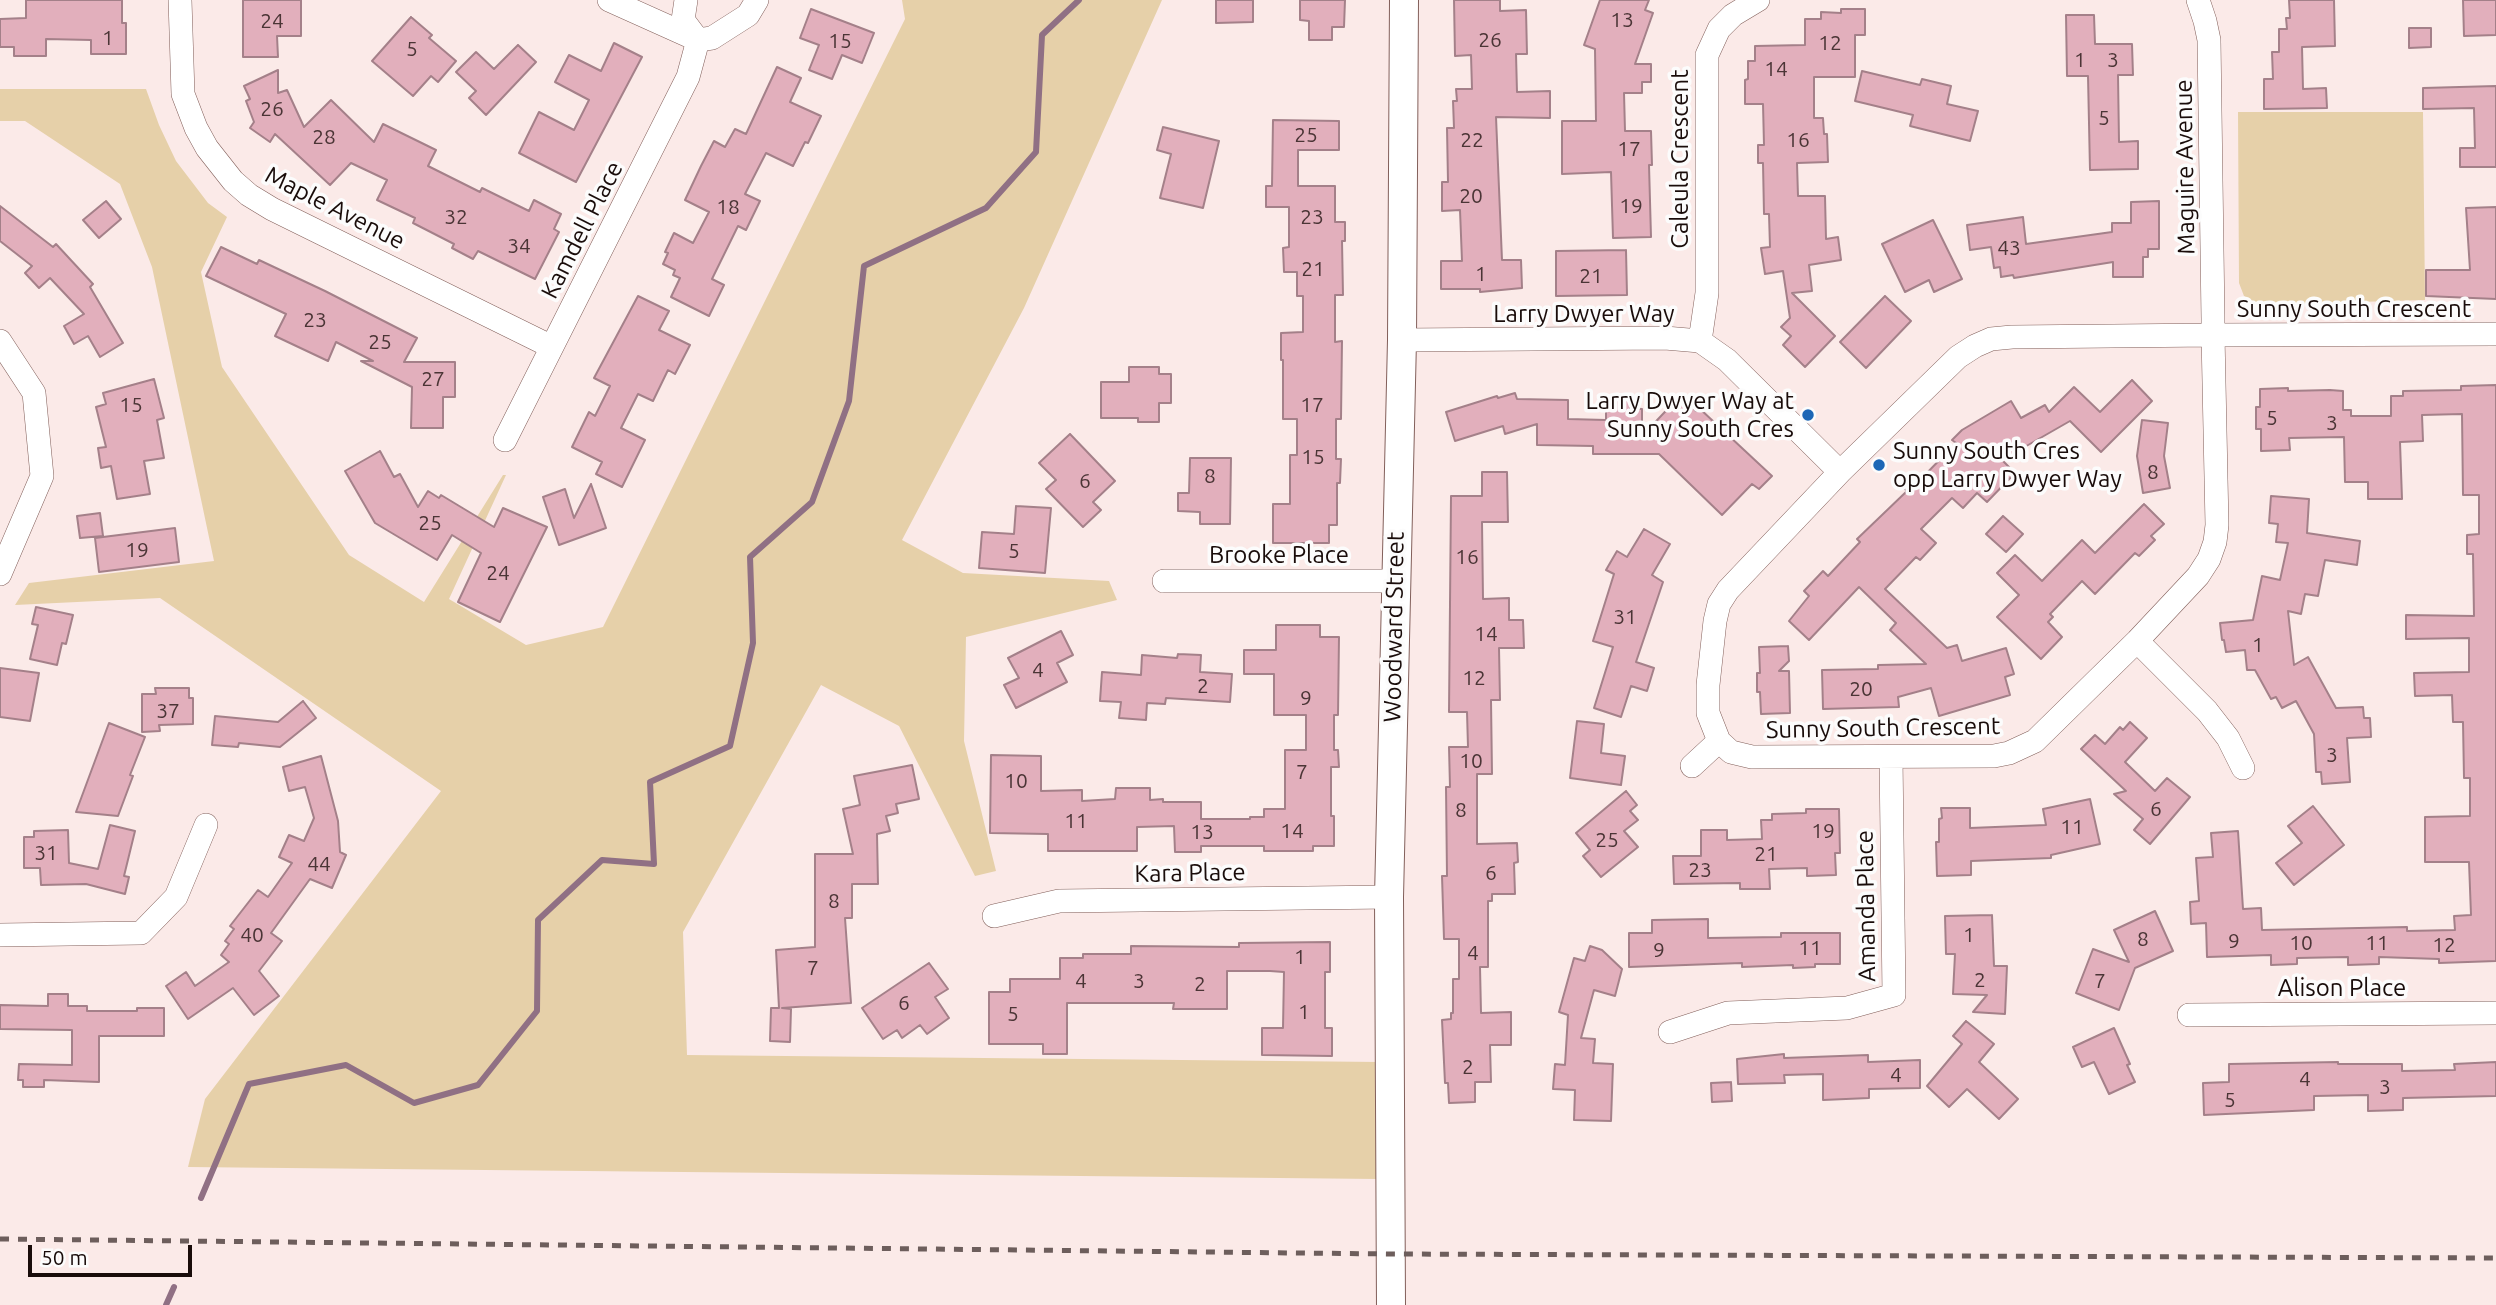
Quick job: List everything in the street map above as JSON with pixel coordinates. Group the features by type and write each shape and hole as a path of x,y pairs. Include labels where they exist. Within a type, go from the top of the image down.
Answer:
{"street":[{"name":"Maple Avenue","path":"180,0 183,94 207,149 233,181 272,209 552,347"},
{"path":"609,0 698,40 712,38 748,15 757,0"},
{"path":"686,0 683,20 698,40"},
{"name":"Woodward Street","path":"1391,1305 1389,897 1402,340 1404,0"},
{"name":"Caleula Crescent","path":"1700,341 1707,293 1707,55 1719,29 1733,15 1758,0"},
{"name":"Maguire Avenue","path":"2198,0 2209,40 2213,335"},
{"name":"Kamdell Place","path":"505,440 688,77 698,40"},
{"name":"Sunny South Crescent","path":"2213,335 2217,525 2215,542 2208,559 2198,576 2137,641 2035,741 2009,753 1994,756 1752,757 1731,752 1719,741 1708,713 1708,685 1715,621 1719,604 1728,590 1840,472 1958,357 1975,346 1992,339 2213,335 2496,334"},
{"name":"Larry Dwyer Way","path":"1402,340 1665,338 1700,341 1727,360 1840,472"},
{"path":"0,341 34,393 42,476 0,574"},
{"name":"Brooke Place","path":"1164,581 1395,581"},
{"path":"2137,641 2207,711 2228,738 2243,768"},
{"path":"1692,766 1719,741"},
{"name":"Amanda Place","path":"1670,1032 1728,1013 1847,1008 1894,995 1891,757"},
{"path":"0,935 141,933 176,897 206,825"},
{"name":"Kara Place","path":"994,916 1059,901 1389,897"},
{"name":"Alison Place","path":"2189,1015 2496,1013"}],"shaded area":[{"path":"902,0 1162,0 1024,308 902,540 963,573 1109,581 1117,600 966,637 964,741 996,871 975,876 899,726 821,685 683,932 687,1055 1380,1062 1378,1179 188,1167 205,1099 441,791 160,598 15,605 29,583 214,561 152,267 120,184 25,121 0,121 0,89 146,89 176,161 208,203 227,217 201,272 222,367 349,555 424,602 503,475 506,475 449,599 526,645 603,627 905,19"},
{"path":"2238,112 2423,112 2425,300 2259,305 2244,296 2239,283"}],"building":[{"path":"26,0 122,0 122,23 126,23 126,54 91,54 91,40 46,39 46,56 14,56 14,47 0,47 0,19 26,18"},
{"path":"243,0 301,0 301,36 277,36 278,57 243,57"},
{"path":"1216,0 1253,0 1253,22 1216,23"},
{"path":"1300,0 1345,0 1344,27 1332,27 1332,40 1309,40 1309,21 1300,20"},
{"path":"1454,0 1500,0 1500,11 1526,10 1527,54 1516,54 1517,92 1550,91 1550,118 1496,117 1502,260 1521,260 1522,288 1480,292 1480,289 1441,289 1441,261 1462,261 1460,210 1442,211 1442,182 1448,182 1447,128 1454,128 1453,101 1457,101 1456,89 1472,89 1471,55 1455,56"},
{"path":"1600,0 1649,0 1645,10 1653,13 1635,64 1651,64 1651,82 1642,82 1642,93 1624,93 1625,131 1651,131 1651,237 1613,238 1611,172 1562,174 1562,121 1596,121 1595,49 1584,45"},
{"path":"2289,0 2334,0 2335,46 2302,47 2303,89 2326,88 2327,108 2264,109 2264,79 2273,79 2272,52 2279,52 2279,29 2287,29 2286,18 2290,18"},
{"path":"2463,0 2496,0 2496,35 2464,36"},
{"path":"811,9 874,33 862,63 842,55 832,79 809,70 819,45 800,38"},
{"path":"1841,9 1865,9 1865,35 1855,35 1855,77 1814,77 1814,118 1823,118 1824,134 1827,134 1828,162 1797,163 1798,196 1825,196 1826,239 1838,237 1841,260 1809,265 1812,291 1792,293 1835,336 1805,367 1783,345 1791,336 1781,327 1790,318 1783,271 1765,274 1761,248 1770,247 1769,214 1764,214 1763,163 1758,163 1758,145 1764,145 1763,104 1745,104 1745,80 1748,79 1748,61 1755,61 1755,46 1805,45 1805,19 1821,19 1821,12 1841,13"},
{"path":"2066,15 2094,15 2095,44 2132,44 2133,75 2118,75 2119,142 2138,141 2138,169 2090,170 2088,76 2067,76"},
{"path":"411,17 432,35 429,38 456,61 438,82 431,76 413,96 372,61"},
{"path":"2409,28 2431,28 2431,47 2409,48"},
{"path":"614,43 642,57 576,182 519,153 539,112 574,130 589,100 555,82 569,55 601,71"},
{"path":"518,45 536,62 486,115 469,98 476,91 456,72 476,52 494,69"},
{"path":"777,67 801,78 790,102 821,116 793,166 766,153 745,194 760,201 746,230 738,226 712,279 724,285 709,316 671,297 680,278 673,275 675,270 663,264 668,253 665,252 674,233 693,243 709,212 685,200 701,166 714,141 725,147 735,129 746,134"},
{"path":"278,70 278,93 287,90 304,127 331,100 374,142 383,124 436,150 428,166 480,192 482,188 529,211 534,200 561,214 554,229 559,232 535,279 478,251 473,259 452,248 454,244 413,223 415,218 377,200 387,180 351,163 330,185 275,134 270,142 250,128 254,122 246,101 250,99 244,86"},
{"path":"1862,71 1920,85 1922,79 1951,86 1947,104 1978,111 1970,141 1910,126 1913,115 1855,101"},
{"path":"2496,86 2496,167 2460,167 2460,148 2475,148 2474,108 2423,109 2423,88"},
{"path":"1273,120 1339,121 1339,150 1298,150 1298,186 1335,186 1335,222 1345,222 1345,241 1342,241 1343,295 1335,295 1335,342 1342,341 1341,419 1336,419 1336,459 1341,459 1340,483 1337,483 1337,525 1329,525 1329,543 1273,543 1273,504 1290,504 1290,455 1297,455 1297,419 1283,419 1281,333 1303,332 1303,296 1297,296 1297,272 1284,272 1283,248 1289,247 1289,207 1266,207 1266,186 1272,186"},
{"path":"1163,127 1219,141 1203,208 1160,198 1171,154 1157,150"},
{"path":"106,201 121,219 99,238 83,220"},
{"path":"2159,201 2159,249 2148,249 2148,257 2143,257 2143,277 2113,277 2113,262 2014,278 2013,275 2001,277 2000,267 1994,268 1991,247 1970,250 1967,225 2023,217 2026,244 2112,232 2112,223 2131,223 2131,202"},
{"path":"0,206 53,247 56,244 93,284 90,287 123,343 100,357 88,336 74,344 64,326 84,314 50,278 39,288 25,273 32,266 0,241"},
{"path":"2496,207 2496,299 2426,296 2426,270 2470,270 2466,208"},
{"path":"1933,220 1962,279 1934,292 1929,280 1905,292 1882,244"},
{"path":"221,247 257,264 259,260 417,338 404,362 455,362 455,397 443,397 443,428 411,428 412,387 361,361 373,361 336,342 328,361 275,336 286,314 206,276"},
{"path":"1626,250 1627,295 1556,296 1556,251"},
{"path":"638,296 669,311 659,330 690,345 675,374 668,370 653,401 638,394 621,428 645,440 622,487 596,474 602,462 572,447 589,412 595,416 610,386 594,378"},
{"path":"1885,296 1911,321 1866,368 1840,342"},
{"path":"1129,367 1159,367 1159,374 1171,374 1171,403 1159,403 1159,422 1138,422 1138,418 1101,418 1101,382 1129,382"},
{"path":"154,379 164,418 157,420 164,458 144,461 150,494 117,499 111,466 101,468 98,448 106,447 96,407 106,404 103,393"},
{"path":"2132,380 2152,401 2101,452 2070,421 2002,460 2015,473 1987,502 1977,493 1963,508 1952,498 1921,529 1936,543 1920,560 1916,557 1885,589 1947,648 1957,645 1962,661 2006,648 2014,674 2005,677 2010,695 1939,716 1931,688 1898,697 1899,707 1823,709 1822,670 1878,669 1878,665 1926,664 1890,630 1896,623 1859,587 1809,640 1789,621 1809,596 1804,591 1823,571 1828,576 1860,542 1857,539 1907,491 1904,488 1918,474 1922,478 1956,443 1952,440 1962,430 2011,401 2021,418 2045,405 2049,412 2074,387 2100,412"},
{"path":"2496,385 2496,961 2439,963 2439,959 2379,957 2379,964 2348,965 2348,957 2297,958 2297,964 2271,965 2271,955 2207,957 2206,923 2191,924 2190,902 2199,901 2196,858 2213,857 2211,833 2238,831 2243,909 2261,908 2262,930 2407,927 2407,931 2455,930 2454,916 2471,915 2469,862 2425,862 2425,817 2470,816 2470,778 2464,778 2463,722 2453,722 2452,695 2415,696 2414,673 2469,672 2469,638 2406,639 2406,615 2474,616 2473,554 2467,554 2467,535 2479,534 2479,495 2463,495 2462,414 2422,415 2423,441 2400,442 2402,499 2368,499 2368,482 2345,482 2344,437 2289,438 2290,450 2261,451 2261,429 2256,429 2256,407 2260,407 2260,389 2330,390 2343,391 2343,410 2351,410 2351,416 2391,416 2391,396 2403,396 2403,391 2461,390 2461,386"},
{"path":"1515,393 1517,399 1568,400 1568,419 1606,420 1606,398 1630,398 1630,408 1642,409 1642,436 1680,396 1696,411 1699,408 1772,476 1759,489 1752,484 1722,515 1659,454 1593,454 1593,446 1537,445 1537,424 1505,434 1503,426 1455,441 1446,412"},
{"path":"2142,420 2168,423 2164,456 2170,488 2143,493 2137,456"},
{"path":"1070,434 1115,481 1093,502 1101,510 1083,527 1046,489 1056,480 1039,463"},
{"path":"380,451 394,477 400,474 418,507 428,491 439,498 441,495 494,527 503,508 547,527 500,622 458,602 481,553 452,535 437,560 375,523 345,471"},
{"path":"1190,458 1231,458 1230,524 1200,524 1200,512 1178,511 1178,493 1189,493"},
{"path":"1482,472 1507,472 1508,522 1482,522 1483,599 1509,598 1509,620 1523,620 1524,648 1499,648 1500,700 1491,700 1492,774 1477,774 1477,844 1517,843 1518,862 1514,863 1515,894 1492,894 1492,901 1488,901 1488,967 1480,967 1481,1013 1511,1012 1511,1045 1490,1045 1491,1082 1475,1082 1475,1102 1449,1103 1448,1083 1445,1083 1442,1020 1451,1019 1453,1013 1453,979 1459,979 1459,939 1444,939 1442,876 1447,876 1446,787 1450,787 1449,747 1468,747 1467,712 1449,712 1451,496 1482,496"},
{"path":"591,484 606,528 559,545 543,497 565,489 574,518"},
{"path":"2271,496 2309,499 2307,533 2360,541 2357,565 2325,560 2318,596 2305,594 2301,614 2288,611 2294,665 2308,657 2336,708 2363,707 2364,718 2370,718 2371,737 2347,738 2350,782 2322,784 2321,772 2316,772 2314,734 2296,701 2282,708 2276,697 2271,699 2255,670 2247,670 2245,650 2226,652 2222,640 2220,623 2253,620 2262,576 2280,580 2288,543 2276,542 2278,524 2269,523"},
{"path":"2144,504 2164,524 2151,536 2155,540 2139,556 2135,553 2095,594 2082,581 2050,614 2053,617 2048,622 2062,637 2041,659 1997,617 2019,595 1997,573 2015,555 2042,581 2082,540 2095,553"},
{"path":"1016,506 1051,508 1045,573 979,568 982,532 1014,534"},
{"path":"100,513 103,536 80,538 77,516"},
{"path":"2003,516 2023,534 2006,552 1986,534"},
{"path":"175,528 179,562 99,572 95,538"},
{"path":"1644,529 1670,544 1652,575 1663,582 1636,662 1654,668 1647,691 1631,686 1621,717 1594,708 1613,647 1593,641 1614,574 1606,570 1617,551 1627,557"},
{"path":"36,607 73,615 66,644 62,643 57,665 30,659 38,625 32,624"},
{"path":"1276,625 1320,625 1320,637 1339,637 1338,715 1334,715 1334,750 1338,750 1339,767 1331,767 1334,846 1313,846 1313,851 1264,851 1264,846 1201,846 1201,852 1175,852 1174,826 1137,827 1137,851 1048,851 1048,834 990,833 991,755 1041,756 1041,791 1082,790 1082,801 1115,799 1116,788 1150,788 1150,800 1201,802 1201,819 1250,819 1264,817 1264,809 1285,809 1285,750 1306,750 1306,715 1274,715 1274,674 1244,674 1244,650 1276,650"},
{"path":"1061,631 1073,655 1057,663 1067,682 1016,708 1004,685 1019,678 1008,658"},
{"path":"1788,646 1789,661 1779,671 1789,671 1790,713 1761,714 1760,692 1757,692 1757,673 1760,673 1759,647"},
{"path":"1178,654 1201,655 1200,672 1232,674 1230,702 1166,698 1165,704 1147,703 1146,720 1119,718 1121,702 1100,701 1102,672 1141,675 1142,655 1177,658"},
{"path":"0,668 39,673 30,721 0,717"},
{"path":"155,688 189,688 189,698 193,698 193,724 159,725 160,731 142,732 142,694 156,694"},
{"path":"303,701 316,718 280,747 239,743 238,747 212,745 215,716 278,722"},
{"path":"1577,721 1604,724 1601,753 1625,756 1621,785 1570,778"},
{"path":"2130,722 2147,738 2125,762 2155,791 2167,778 2190,797 2150,844 2134,830 2143,819 2114,794 2126,791 2081,749 2095,735 2105,744 2120,727 2123,730"},
{"path":"109,723 145,737 130,775 133,776 118,816 76,812"},
{"path":"321,756 338,821 340,852 346,855 332,888 310,879 271,933 282,941 259,971 279,996 254,1015 233,988 188,1019 166,986 186,972 195,986 229,962 221,955 229,944 225,941 234,929 230,926 258,890 268,897 292,863 279,857 289,835 304,841 314,818 305,787 289,791 283,767"},
{"path":"912,765 919,799 896,804 898,813 886,816 890,831 877,834 878,884 852,884 852,918 845,918 851,1003 782,1008 791,1009 790,1042 770,1041 771,1008 779,1008 776,950 815,947 815,854 853,854 843,809 860,805 854,776"},
{"path":"1626,791 1637,805 1630,811 1638,820 1624,831 1638,847 1601,877 1583,856 1590,850 1576,833"},
{"path":"2090,799 2100,844 2051,855 2051,858 1971,861 1971,875 1937,876 1936,842 1939,842 1941,808 1970,808 1970,828 2046,825 2043,809"},
{"path":"2313,806 2344,845 2294,885 2276,863 2302,843 2288,826"},
{"path":"1806,809 1839,809 1840,853 1835,853 1836,875 1807,876 1807,868 1769,869 1770,889 1740,889 1740,883 1674,884 1673,856 1701,856 1701,830 1727,830 1727,840 1762,839 1761,820 1772,820 1772,814 1806,813"},
{"path":"110,825 135,831 124,876 129,877 125,894 86,884 41,885 40,868 24,868 24,837 34,837 34,831 68,830 69,863 98,869"},
{"path":"2155,911 2173,951 2135,968 2119,1010 2076,993 2093,949 2129,962 2114,930"},
{"path":"1992,915 1994,966 2007,966 2005,1014 1973,1012 1987,995 1953,994 1955,954 1946,954 1945,916"},
{"path":"1708,919 1708,938 1781,937 1781,933 1840,933 1840,964 1815,964 1815,967 1793,968 1793,965 1742,967 1742,963 1629,967 1629,933 1652,933 1652,920"},
{"path":"1330,942 1330,972 1325,972 1325,1028 1332,1028 1332,1056 1262,1055 1262,1028 1283,1028 1284,972 1270,971 1227,971 1227,1009 1173,1009 1174,1003 1067,1003 1067,1054 1043,1054 1043,1044 989,1044 989,992 1010,992 1010,979 1060,979 1060,958 1083,958 1083,954 1131,954 1131,946 1239,947 1239,943"},
{"path":"1590,946 1602,950 1622,969 1615,996 1594,990 1581,1038 1595,1039 1593,1063 1613,1064 1611,1121 1574,1120 1575,1090 1553,1089 1555,1064 1565,1065 1568,1015 1559,1012 1574,958 1585,961"},
{"path":"929,963 948,989 935,997 949,1018 927,1034 920,1025 902,1038 897,1030 883,1039 862,1008"},
{"path":"48,994 68,994 68,1006 87,1006 87,1011 164,1008 164,1036 99,1036 99,1082 44,1080 44,1087 23,1087 23,1080 18,1080 19,1064 72,1065 72,1030 0,1029 0,1005 48,1006"},
{"path":"1966,1021 1994,1044 1979,1062 2018,1099 1999,1119 1967,1089 1949,1107 1927,1086 1962,1044 1953,1036"},
{"path":"2114,1028 2135,1082 2109,1094 2094,1062 2082,1067 2073,1047"},
{"path":"1784,1054 1784,1058 1868,1055 1868,1062 1920,1060 1920,1088 1869,1089 1869,1098 1823,1100 1823,1074 1784,1075 1785,1083 1738,1084 1737,1059"},
{"path":"2496,1062 2496,1096 2403,1098 2403,1110 2368,1111 2368,1095 2314,1096 2314,1110 2204,1115 2203,1083 2229,1082 2229,1064 2402,1064 2402,1071 2455,1070 2454,1064"},
{"path":"1731,1082 1732,1101 1712,1102 1711,1083"}],"waterway":[{"path":"201,1198 249,1084 346,1065 414,1103 478,1085 537,1011 538,920 602,860 654,864 650,782 730,746 753,643 750,557 812,502 849,401 864,266 986,208 1036,152 1042,35 1079,0"},
{"path":"166,1305 174,1287"}],"railway":[{"path":"0,1239 1391,1254 2496,1258"}],"place":[{"name":"Larry Dwyer Way at Sunny South Cres","path":"1808,415"},
{"name":"Sunny South Cres opp Larry Dwyer Way","path":"1879,465"}]}
